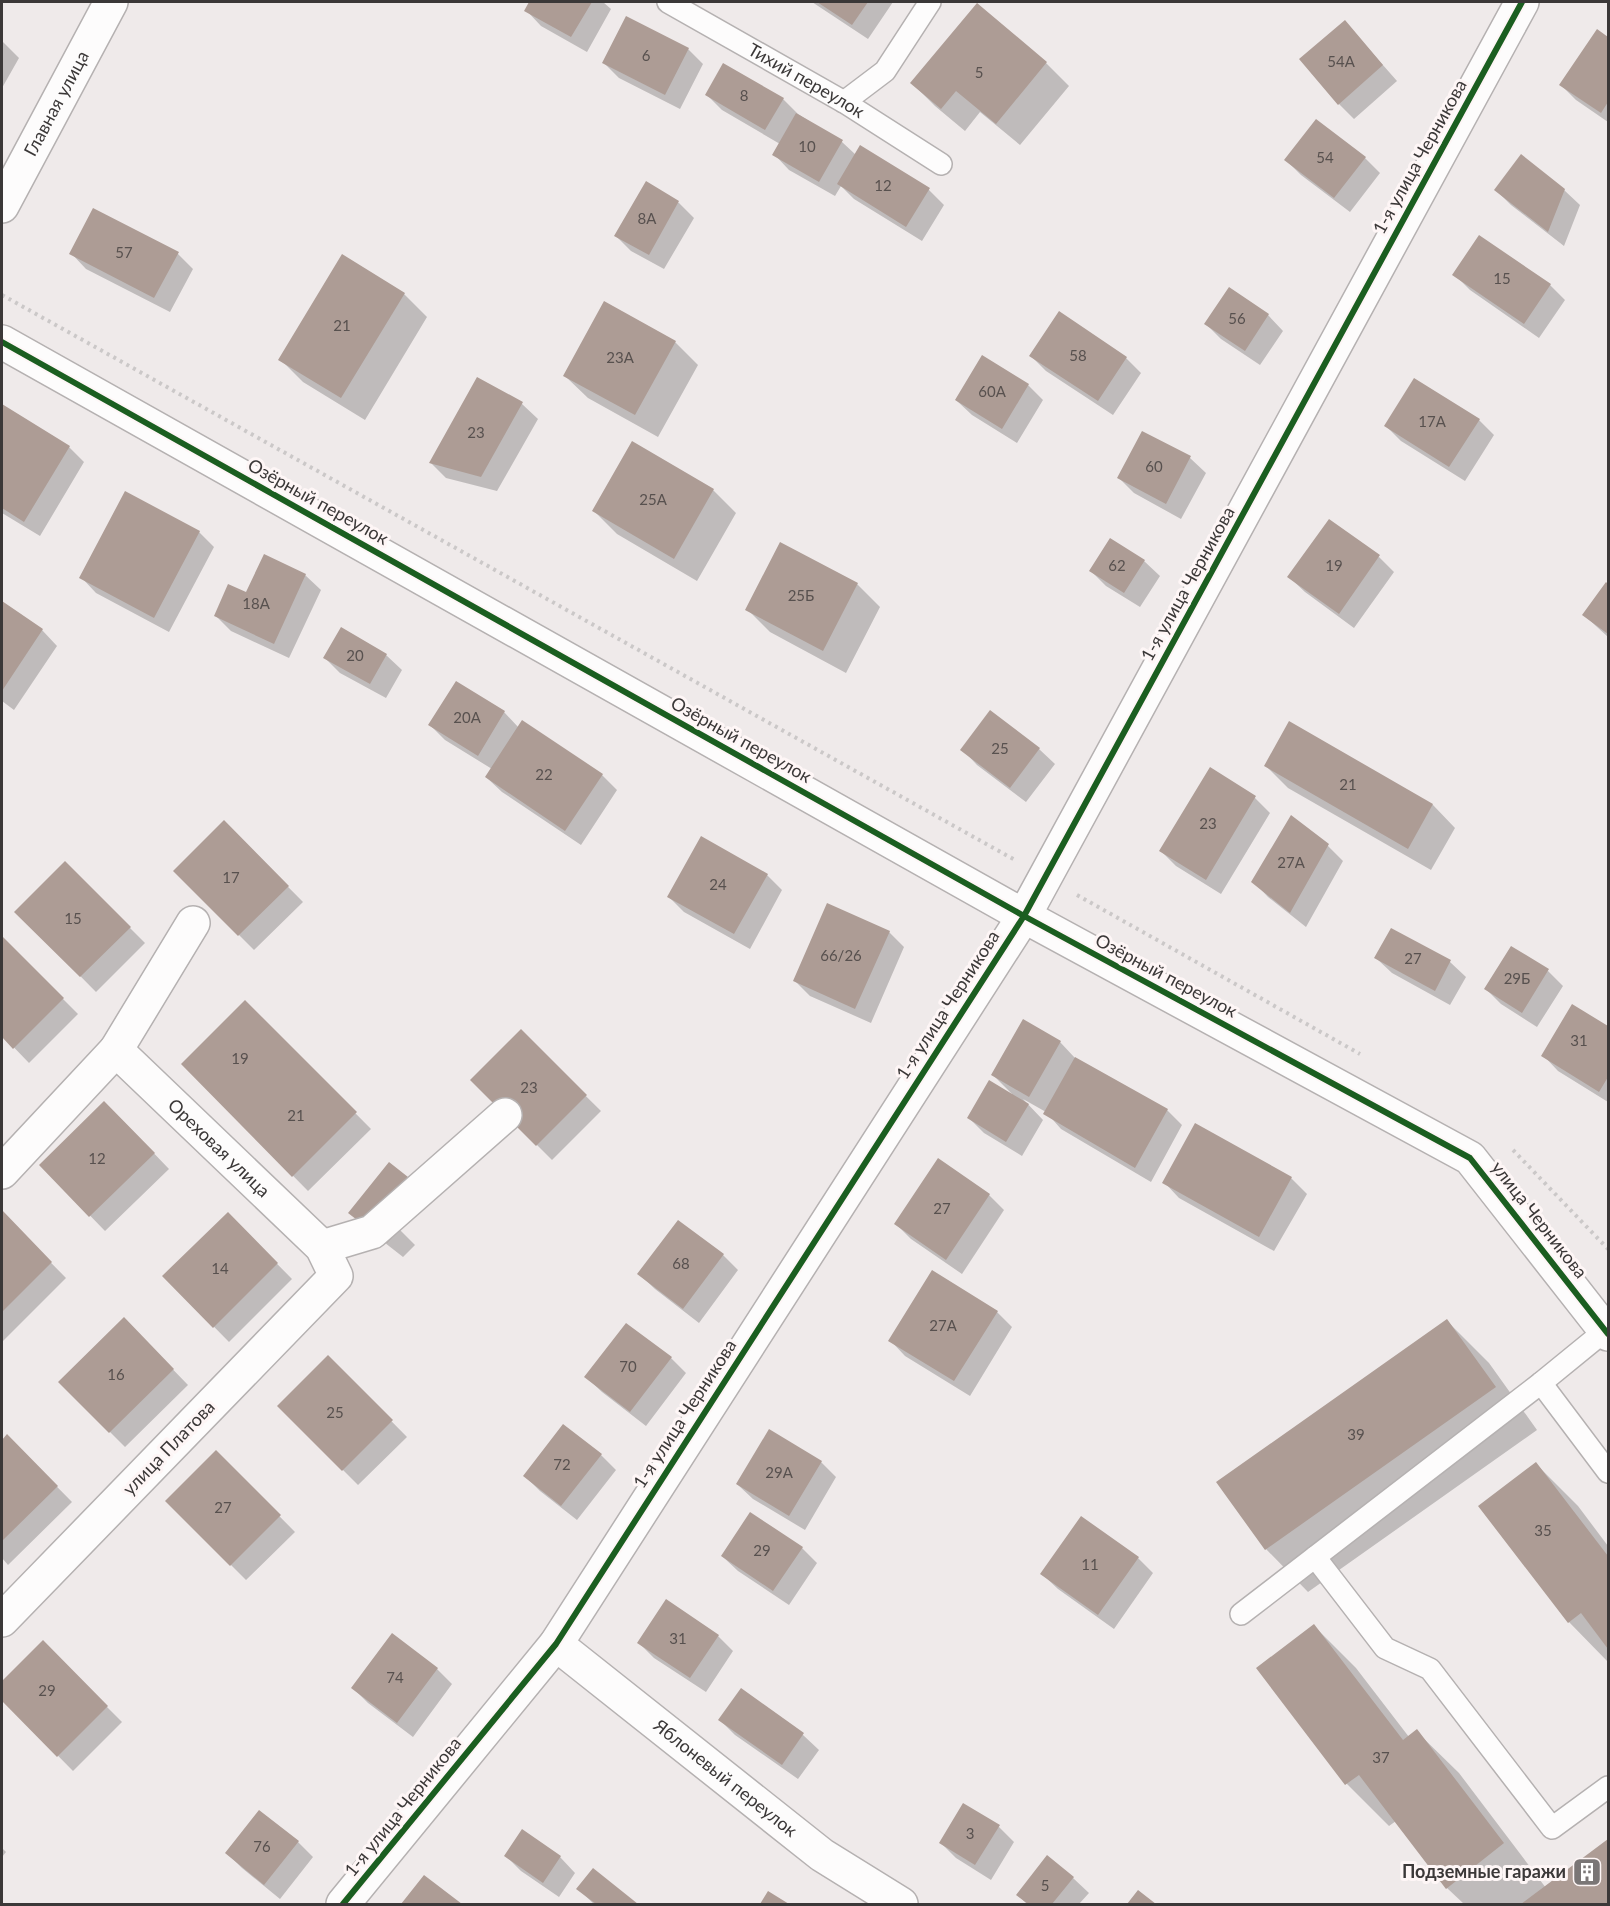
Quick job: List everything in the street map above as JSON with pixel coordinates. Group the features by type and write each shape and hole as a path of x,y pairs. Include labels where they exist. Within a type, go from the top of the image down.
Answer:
{"street":[{"name":"Главная улица","path":"2,206 111,2"},
{"name":"1-я улица Черникова","path":"343,1905 556,1644 1024,916 1522,2"},
{"name":"Озёрный переулок","path":"2,342 1024,916 1470,1158"},
{"path":"2,1172 116,1050 193,923"},
{"name":"Ореховая улица","path":"116,1050 322,1247 336,1276"},
{"path":"322,1247 372,1232 505,1115"},
{"name":"улица Черникова","path":"1470,1158 1608,1332"},
{"name":"улица Платова","path":"2,1620 336,1276"},
{"name":"Яблоневый переулок","path":"556,1644 822,1855 901,1905"}],"lane":[{"name":"Тихий переулок","path":"668,2 844,102 941,164"},
{"path":"844,102 885,71 930,2"},
{"path":"1241,1614 1608,1332"},
{"path":"1541,1383 1608,1472"},
{"path":"1315,1557 1385,1648 1430,1669 1552,1828 1608,1787"}],"path":[{"path":"2,296 1366,1058"},
{"path":"1507,1144 1608,1249"}],"building":[{"path":"529,2 592,2 571,37 524,11"},
{"path":"817,2 868,2 852,25"},
{"path":"977,3 1047,62 996,124 956,91 941,109 910,83"},
{"path":"626,16 689,48 665,95 602,63"},
{"path":"1345,20 1383,65 1338,105 1299,59"},
{"path":"1597,29 1608,37 1608,102 1601,113 1559,85"},
{"path":"723,63 784,98 765,130 705,95"},
{"path":"796,113 843,140 819,182 772,155"},
{"path":"1316,119 1366,157 1334,198 1284,160"},
{"path":"860,145 930,188 906,227 837,184"},
{"path":"1521,154 1565,189 1548,232 1494,190"},
{"path":"646,181 679,201 649,255 614,236"},
{"path":"93,208 179,252 154,298 69,254"},
{"path":"1479,235 1551,284 1524,324 1452,275"},
{"path":"342,254 405,293 341,398 278,360"},
{"path":"1229,287 1269,314 1245,351 1204,324"},
{"path":"604,301 676,341 635,415 563,376"},
{"path":"1059,311 1127,357 1098,401 1029,356"},
{"path":"982,355 1029,384 1002,429 955,400"},
{"path":"477,377 523,402 481,477 429,463"},
{"path":"1414,378 1480,419 1449,467 1384,426"},
{"path":"2,404 70,446 24,522 2,508"},
{"path":"1142,431 1191,456 1166,504 1117,478"},
{"path":"632,441 714,489 674,559 592,511"},
{"path":"125,491 200,531 154,618 79,578"},
{"path":"1329,519 1380,555 1339,614 1287,577"},
{"path":"1110,538 1145,560 1124,593 1089,571"},
{"path":"780,542 858,583 823,651 745,610"},
{"path":"264,554 306,574 274,644 214,616 228,584 246,592"},
{"path":"1606,582 1608,584 1608,634 1582,615"},
{"path":"2,601 43,629 2,691"},
{"path":"341,627 387,654 370,684 323,658"},
{"path":"456,681 505,711 478,756 428,725"},
{"path":"990,710 1040,748 1010,788 960,750"},
{"path":"522,720 603,774 565,831 485,777"},
{"path":"1289,721 1433,804 1408,849 1264,766"},
{"path":"1210,767 1256,796 1206,880 1159,851"},
{"path":"1291,815 1329,844 1290,913 1251,882"},
{"path":"224,820 289,886 238,936 173,871"},
{"path":"701,836 768,874 734,934 667,897"},
{"path":"65,861 131,927 80,977 14,912"},
{"path":"827,903 890,931 855,1009 793,981"},
{"path":"1391,928 1451,960 1435,991 1374,958"},
{"path":"2,936 64,998 13,1049 2,1037"},
{"path":"1511,946 1549,969 1522,1013 1484,989"},
{"path":"245,1000 357,1112 292,1177 181,1064"},
{"path":"1572,1004 1608,1026 1608,1077 1599,1092 1541,1056"},
{"path":"1023,1019 1061,1041 1029,1097 991,1075"},
{"path":"521,1029 587,1095 536,1146 470,1080"},
{"path":"1075,1057 1168,1109 1135,1168 1043,1114"},
{"path":"989,1080 1029,1104 1006,1142 967,1118"},
{"path":"104,1101 155,1153 89,1217 39,1165"},
{"path":"1195,1123 1292,1177 1259,1237 1162,1183"},
{"path":"938,1158 990,1194 946,1260 894,1224"},
{"path":"389,1162 408,1177 379,1210 401,1228 387,1243 348,1213"},
{"path":"2,1210 52,1262 2,1312"},
{"path":"228,1212 278,1263 213,1328 162,1276"},
{"path":"678,1220 724,1254 683,1309 637,1274"},
{"path":"932,1270 998,1311 954,1381 888,1341"},
{"path":"124,1317 174,1369 109,1433 58,1382"},
{"path":"1447,1319 1496,1387 1265,1550 1216,1482"},
{"path":"626,1323 672,1357 630,1412 584,1377"},
{"path":"328,1355 393,1420 342,1471 277,1406"},
{"path":"563,1424 602,1454 561,1506 523,1476"},
{"path":"769,1429 822,1461 789,1516 736,1484"},
{"path":"7,1434 58,1486 2,1541 2,1440"},
{"path":"216,1450 281,1515 230,1566 165,1501"},
{"path":"1536,1462 1608,1556 1608,1649 1581,1613 1568,1623 1478,1506"},
{"path":"750,1512 803,1547 773,1591 721,1556"},
{"path":"1081,1516 1139,1557 1098,1615 1040,1574"},
{"path":"666,1599 719,1635 690,1678 637,1643"},
{"path":"1314,1624 1403,1740 1417,1729 1504,1843 1446,1889 1359,1775 1345,1785 1256,1668"},
{"path":"392,1633 438,1668 397,1723 351,1688"},
{"path":"43,1640 108,1706 57,1757 2,1701 2,1681"},
{"path":"741,1688 804,1733 782,1765 718,1720"},
{"path":"963,1803 1000,1825 975,1865 939,1843"},
{"path":"259,1810 299,1841 264,1885 225,1853"},
{"path":"522,1829 561,1856 543,1883 504,1856"},
{"name":"Подземные гаражи","path":"1608,1839 1608,1904 1521,1904"},
{"path":"1047,1855 1074,1877 1052,1904 1028,1904 1016,1895"},
{"path":"593,1868 638,1904 596,1904 576,1889"},
{"path":"424,1875 462,1904 401,1904"},
{"path":"1138,1890 1156,1904 1127,1904"},
{"path":"768,1891 789,1904 760,1904"}],"cycle path":[{"path":"343,1904 556,1644 1024,916 1522,2"},
{"path":"2,342 1024,916 1470,1158 1608,1334"}],"place":[{"name":"Подземные гаражи","path":"1587,1872"}]}
